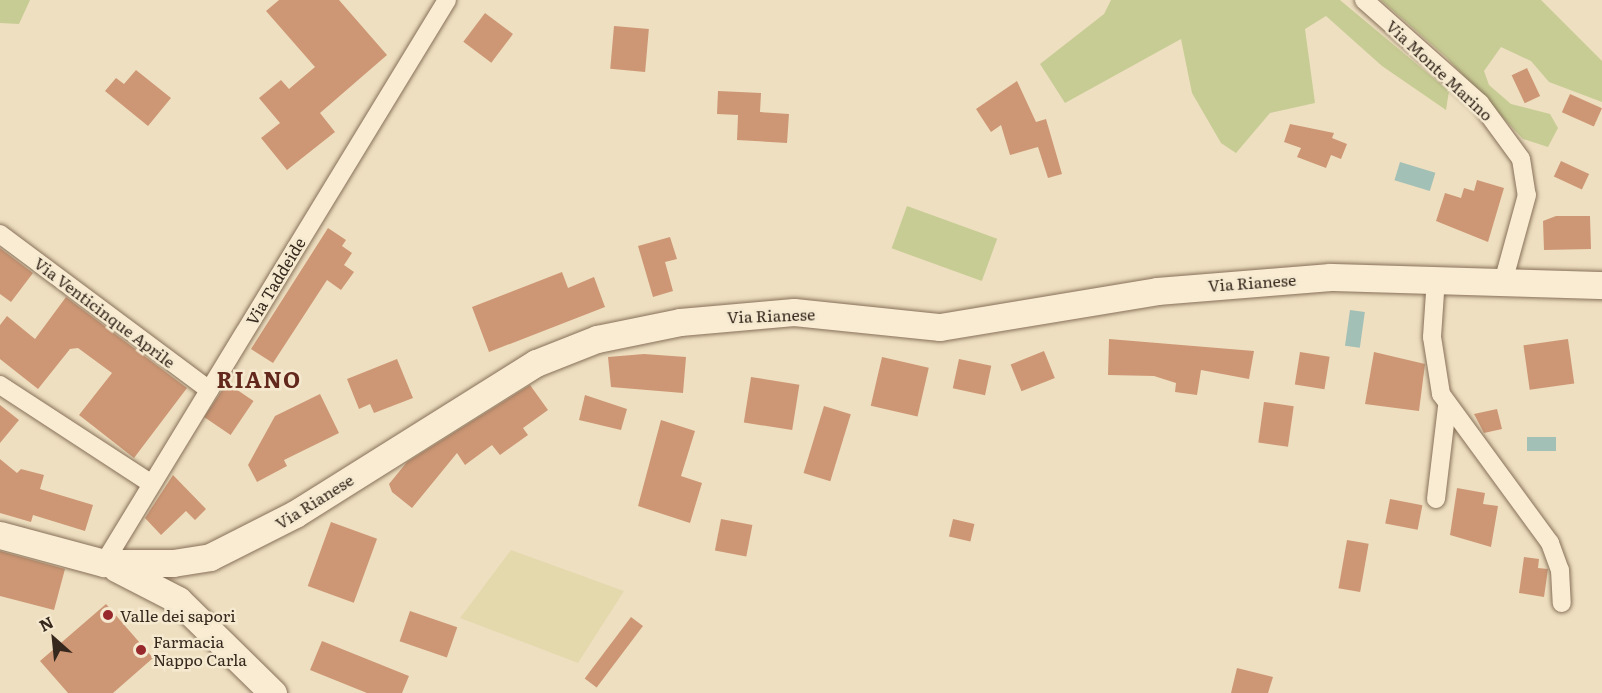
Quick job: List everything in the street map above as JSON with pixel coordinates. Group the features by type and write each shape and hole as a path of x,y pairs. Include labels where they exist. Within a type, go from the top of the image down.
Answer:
{"main road":[{"name":"Via Rianese","path":"0,535 104,562 181,562 229,550 507,379 572,347 628,331 767,312 826,313 940,327 1190,287 1330,277 1436,278 1602,285"},
{"path":"104,562 178,600 273,693"}],"street":[{"name":"Via Taddeide","path":"104,562 447,0"},
{"name":"Via Monte Marino","path":"1364,0 1480,104 1521,159 1527,195 1503,282"},
{"name":"Via Venticinque Aprile","path":"0,234 209,390"},
{"path":"1436,278 1432,343 1447,407 1436,499"},
{"path":"0,385 152,484"},
{"path":"1447,407 1550,543 1560,570 1562,603"}],"shaded area":[{"path":"511,550 624,591 578,663 460,618"}],"green space":[{"path":"0,0 30,0 19,24 0,23"},
{"path":"1111,0 1340,0 1449,91 1446,110 1382,66 1326,16 1305,29 1315,103 1270,113 1236,153 1221,143 1192,93 1181,39 1065,103 1040,64 1104,14"},
{"path":"1381,0 1541,0 1602,61 1602,102 1549,82 1531,61 1501,47 1484,71 1489,85 1511,104 1550,114 1558,128 1548,147 1523,139 1446,57"},
{"path":"907,206 997,239 982,281 892,248"}],"water":[{"path":"1400,162 1435,173 1430,191 1394,180"},
{"path":"1350,310 1365,312 1360,348 1345,346"},
{"path":"1527,437 1556,437 1556,451 1527,451"}],"building":[{"path":"279,0 339,0 387,55 320,113 335,132 287,170 261,138 280,123 259,98 281,80 289,89 315,67 266,11"},
{"path":"485,13 513,34 491,63 463,42"},
{"path":"614,26 649,29 645,72 610,69"},
{"path":"1527,68 1540,96 1525,103 1512,75"},
{"path":"136,70 171,98 148,126 105,91 116,78 124,84"},
{"path":"1017,81 1036,122 1046,119 1062,174 1048,178 1038,147 1010,155 1001,125 991,132 976,109"},
{"path":"718,91 761,93 760,112 789,114 787,143 737,140 738,115 717,114"},
{"path":"1570,94 1602,108 1594,127 1562,112"},
{"path":"1290,124 1334,133 1332,138 1347,144 1341,159 1331,155 1326,168 1297,157 1301,148 1284,142"},
{"path":"1561,161 1589,174 1582,190 1554,176"},
{"path":"1477,180 1504,188 1488,242 1436,221 1445,193 1461,198 1464,188 1474,191"},
{"path":"1556,216 1590,216 1591,249 1544,250 1543,221"},
{"path":"328,228 346,240 342,246 352,253 344,265 354,272 341,290 327,280 273,363 251,349"},
{"path":"670,237 677,259 665,262 673,291 653,297 638,246"},
{"path":"0,248 33,273 11,302 0,294"},
{"path":"562,272 568,288 594,277 605,307 489,352 472,307"},
{"path":"66,297 187,388 134,458 79,415 112,373 78,348 70,349 38,389 0,359 0,325 7,316 35,339"},
{"path":"1109,339 1254,351 1249,379 1201,370 1197,395 1175,392 1176,383 1154,376 1108,375"},
{"path":"1568,339 1574,384 1530,390 1523,345"},
{"path":"1044,351 1055,378 1021,391 1011,364"},
{"path":"1300,352 1330,357 1324,389 1295,385"},
{"path":"1374,352 1425,364 1419,411 1365,404"},
{"path":"644,354 686,357 683,393 611,387 608,357"},
{"path":"882,357 929,368 918,417 871,406"},
{"path":"397,359 413,398 374,413 370,404 359,409 347,379"},
{"path":"959,359 991,366 985,395 953,388"},
{"path":"751,377 799,385 792,430 744,422"},
{"path":"227,383 254,401 231,435 204,417"},
{"path":"530,385 548,410 523,428 528,435 500,455 492,445 465,465 457,453 412,508 392,492 389,484 407,462"},
{"path":"320,394 339,433 284,460 287,466 257,482 248,465 275,416"},
{"path":"585,395 627,409 621,430 579,420"},
{"path":"1264,402 1294,406 1288,447 1258,443"},
{"path":"0,405 19,420 0,443"},
{"path":"824,406 851,414 830,481 804,473"},
{"path":"1497,409 1502,429 1484,433 1474,414"},
{"path":"661,420 695,431 681,476 702,483 690,523 638,506"},
{"path":"0,459 17,473 21,469 44,475 40,489 93,505 85,531 33,515 31,522 0,513"},
{"path":"173,475 206,509 195,520 186,511 161,535 145,518"},
{"path":"1457,488 1485,493 1483,504 1498,506 1491,547 1450,535"},
{"path":"1390,499 1422,505 1418,530 1385,524"},
{"path":"721,519 752,525 746,557 715,550"},
{"path":"953,519 974,524 970,541 949,537"},
{"path":"331,522 377,539 354,603 308,586"},
{"path":"1347,540 1369,544 1360,592 1338,588"},
{"path":"0,551 65,569 54,610 0,596"},
{"path":"1524,557 1539,559 1538,568 1548,569 1544,597 1519,593"},
{"path":"106,604 153,658 113,693 68,693 40,661"},
{"path":"410,611 457,627 447,658 400,641"},
{"path":"631,617 643,626 597,688 585,678"},
{"path":"322,641 409,676 402,693 367,693 310,670"},
{"path":"1237,668 1273,677 1268,693 1231,693"}],"place":[{"name":"Valle dei sapori","path":"108,615"},
{"name":"Farmacia Nappo Carla","path":"141,650"}],"district":[{"name":"RIANO","path":"259,379"}]}
